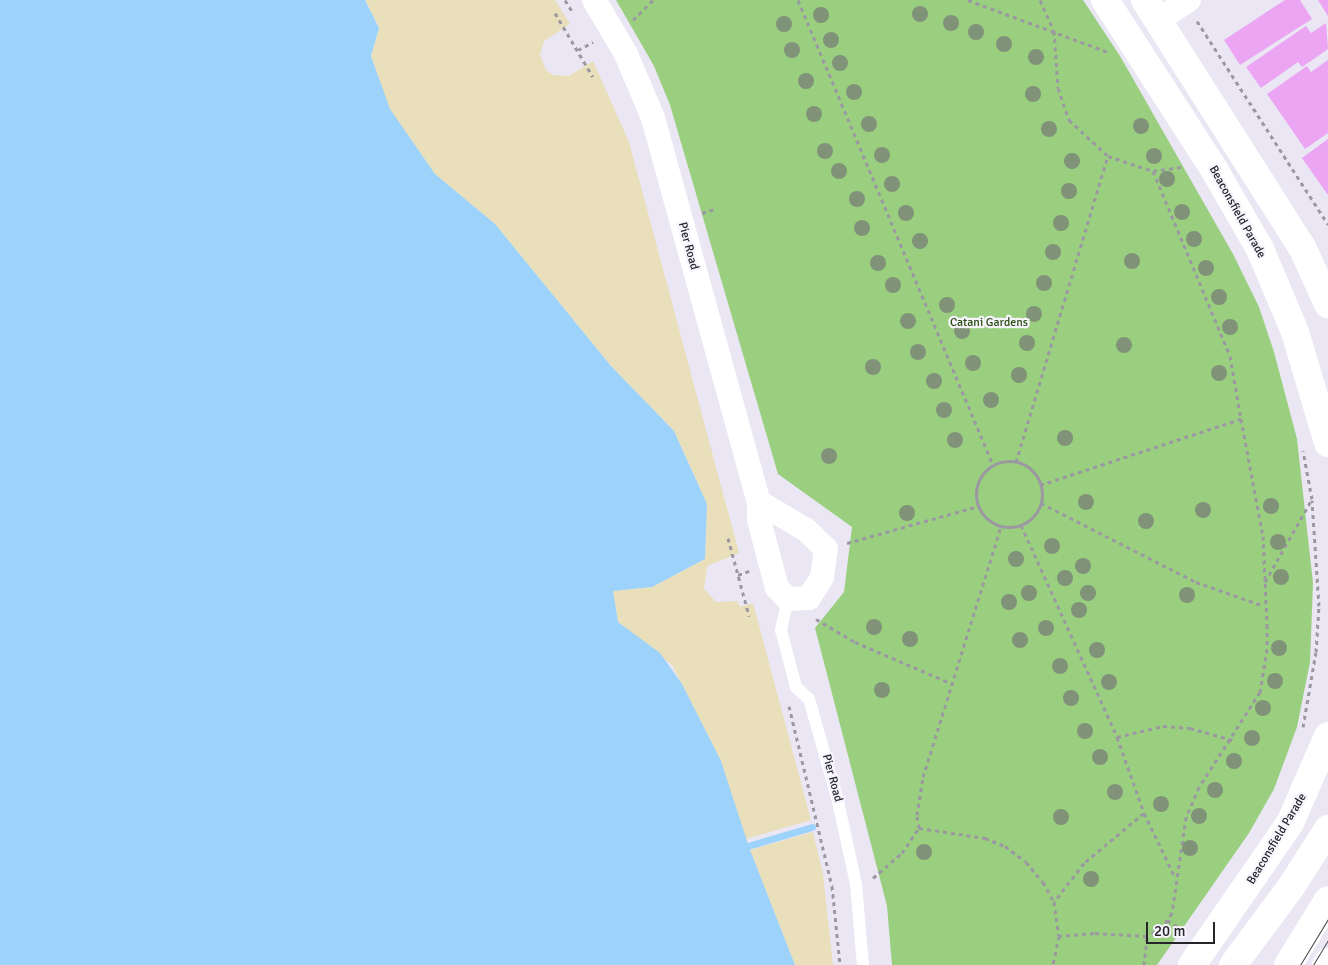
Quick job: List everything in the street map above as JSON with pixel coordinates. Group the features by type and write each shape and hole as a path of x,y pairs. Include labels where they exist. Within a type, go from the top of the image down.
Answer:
{"main road":[{"name":"Beaconsfield Parade","path":"1105,0 1215,171 1260,249 1294,332 1315,444"},
{"path":"1152,10 1302,247 1328,304"},
{"name":"Beaconsfield Parade","path":"1192,965 1290,824 1328,736"},
{"path":"1233,965 1255,937 1328,829"},
{"path":"1288,965 1302,938 1328,900"}],"street":[{"name":"Pier Road","path":"594,0 626,54 653,118 759,502 759,520 772,572 777,588 792,600"},
{"path":"1152,10 1188,1"},
{"path":"759,502 806,530 826,549 825,568 818,587 809,598 792,600"}],"lane":[{"name":"Pier Road","path":"792,600 781,630 796,687 809,698 837,797 856,884 863,965"}],"path":[{"path":"564,0 578,22"},
{"path":"798,0 993,465"},
{"path":"968,0 1114,54"},
{"path":"1040,0 1054,31 1058,88 1069,120 1108,156 1153,171 1186,167"},
{"path":"1188,1 1328,224"},
{"path":"555,13 593,77"},
{"path":"586,36 595,51"},
{"path":"578,50 591,44"},
{"path":"1016,462 1108,156"},
{"path":"1181,159 1191,174"},
{"path":"1059,936 1094,933 1147,936 1167,920 1174,906 1175,878 1181,836 1192,800 1232,740 1260,692 1268,649 1264,606 1265,582 1262,536 1230,356 1153,171"},
{"path":"1040,485 1241,419"},
{"path":"1302,732 1316,652 1319,606 1312,499 1315,444"},
{"path":"1016,462 1032,470 1040,485 1041,503 1030,520 1022,525 1001,526 992,522 978,506 977,488 993,465 1016,462"},
{"path":"1265,582 1312,499"},
{"path":"1041,503 1196,582 1264,606"},
{"path":"826,549 978,506"},
{"path":"1022,525 1116,737 1144,813 1175,878"},
{"path":"832,886 856,884 876,877 892,864 919,828 917,815 923,777 950,683 1001,526"},
{"path":"728,538 748,616"},
{"path":"750,561 756,580"},
{"path":"738,575 753,570"},
{"path":"792,600 816,620 855,642 950,683"},
{"path":"786,695 832,886 840,965"},
{"path":"1116,737 1163,726 1190,728 1232,740"},
{"path":"1054,902 1084,863 1144,813"},
{"path":"919,828 966,832 1005,846 1043,882 1054,902 1059,936 1053,965"},
{"path":"1167,920 1183,930"},
{"path":"1179,937 1188,923"},
{"path":"1144,965 1147,936"}],"green space":[{"name":"Catani Gardens","path":"616,0 1083,0 1120,56 1233,254 1259,307 1274,352 1297,439 1313,583 1310,662 1297,727 1274,789 1249,833 1157,965 892,965 887,906 815,628 844,592 852,527 778,474 670,105 654,66"}],"sand":[{"path":"365,0 555,0 570,24 544,41 540,55 546,70 553,75 569,76 593,61 629,142 739,553 707,566 704,589 716,602 737,601 740,607 753,603 811,820 746,839 721,761 672,665 618,622 613,591 652,587 705,559 707,504 674,431 611,366 495,224 435,174 389,109 371,56 379,28"},
{"path":"813,832 823,874 833,965 795,965 750,850"}],"water":[{"path":"0,0 365,0 379,28 371,56 390,109 435,174 495,224 611,366 674,431 707,504 705,559 652,587 613,591 618,622 660,653 682,684 721,761 750,850 795,965 0,965"}],"building":[{"path":"1285,0 1300,0 1312,19 1240,65 1224,40"},
{"path":"1318,0 1328,0 1328,16"},
{"path":"1326,23 1328,49 1302,67 1298,62 1261,88 1246,67 1306,26 1311,33"},
{"path":"1328,60 1328,133 1305,149 1267,94 1307,66 1311,72"},
{"path":"1328,139 1328,195 1302,158"}],"waterway":[{"path":"741,848 812,827"}],"tram line":[{"path":"1300,965 1328,919"},
{"path":"1313,965 1328,940"}]}
